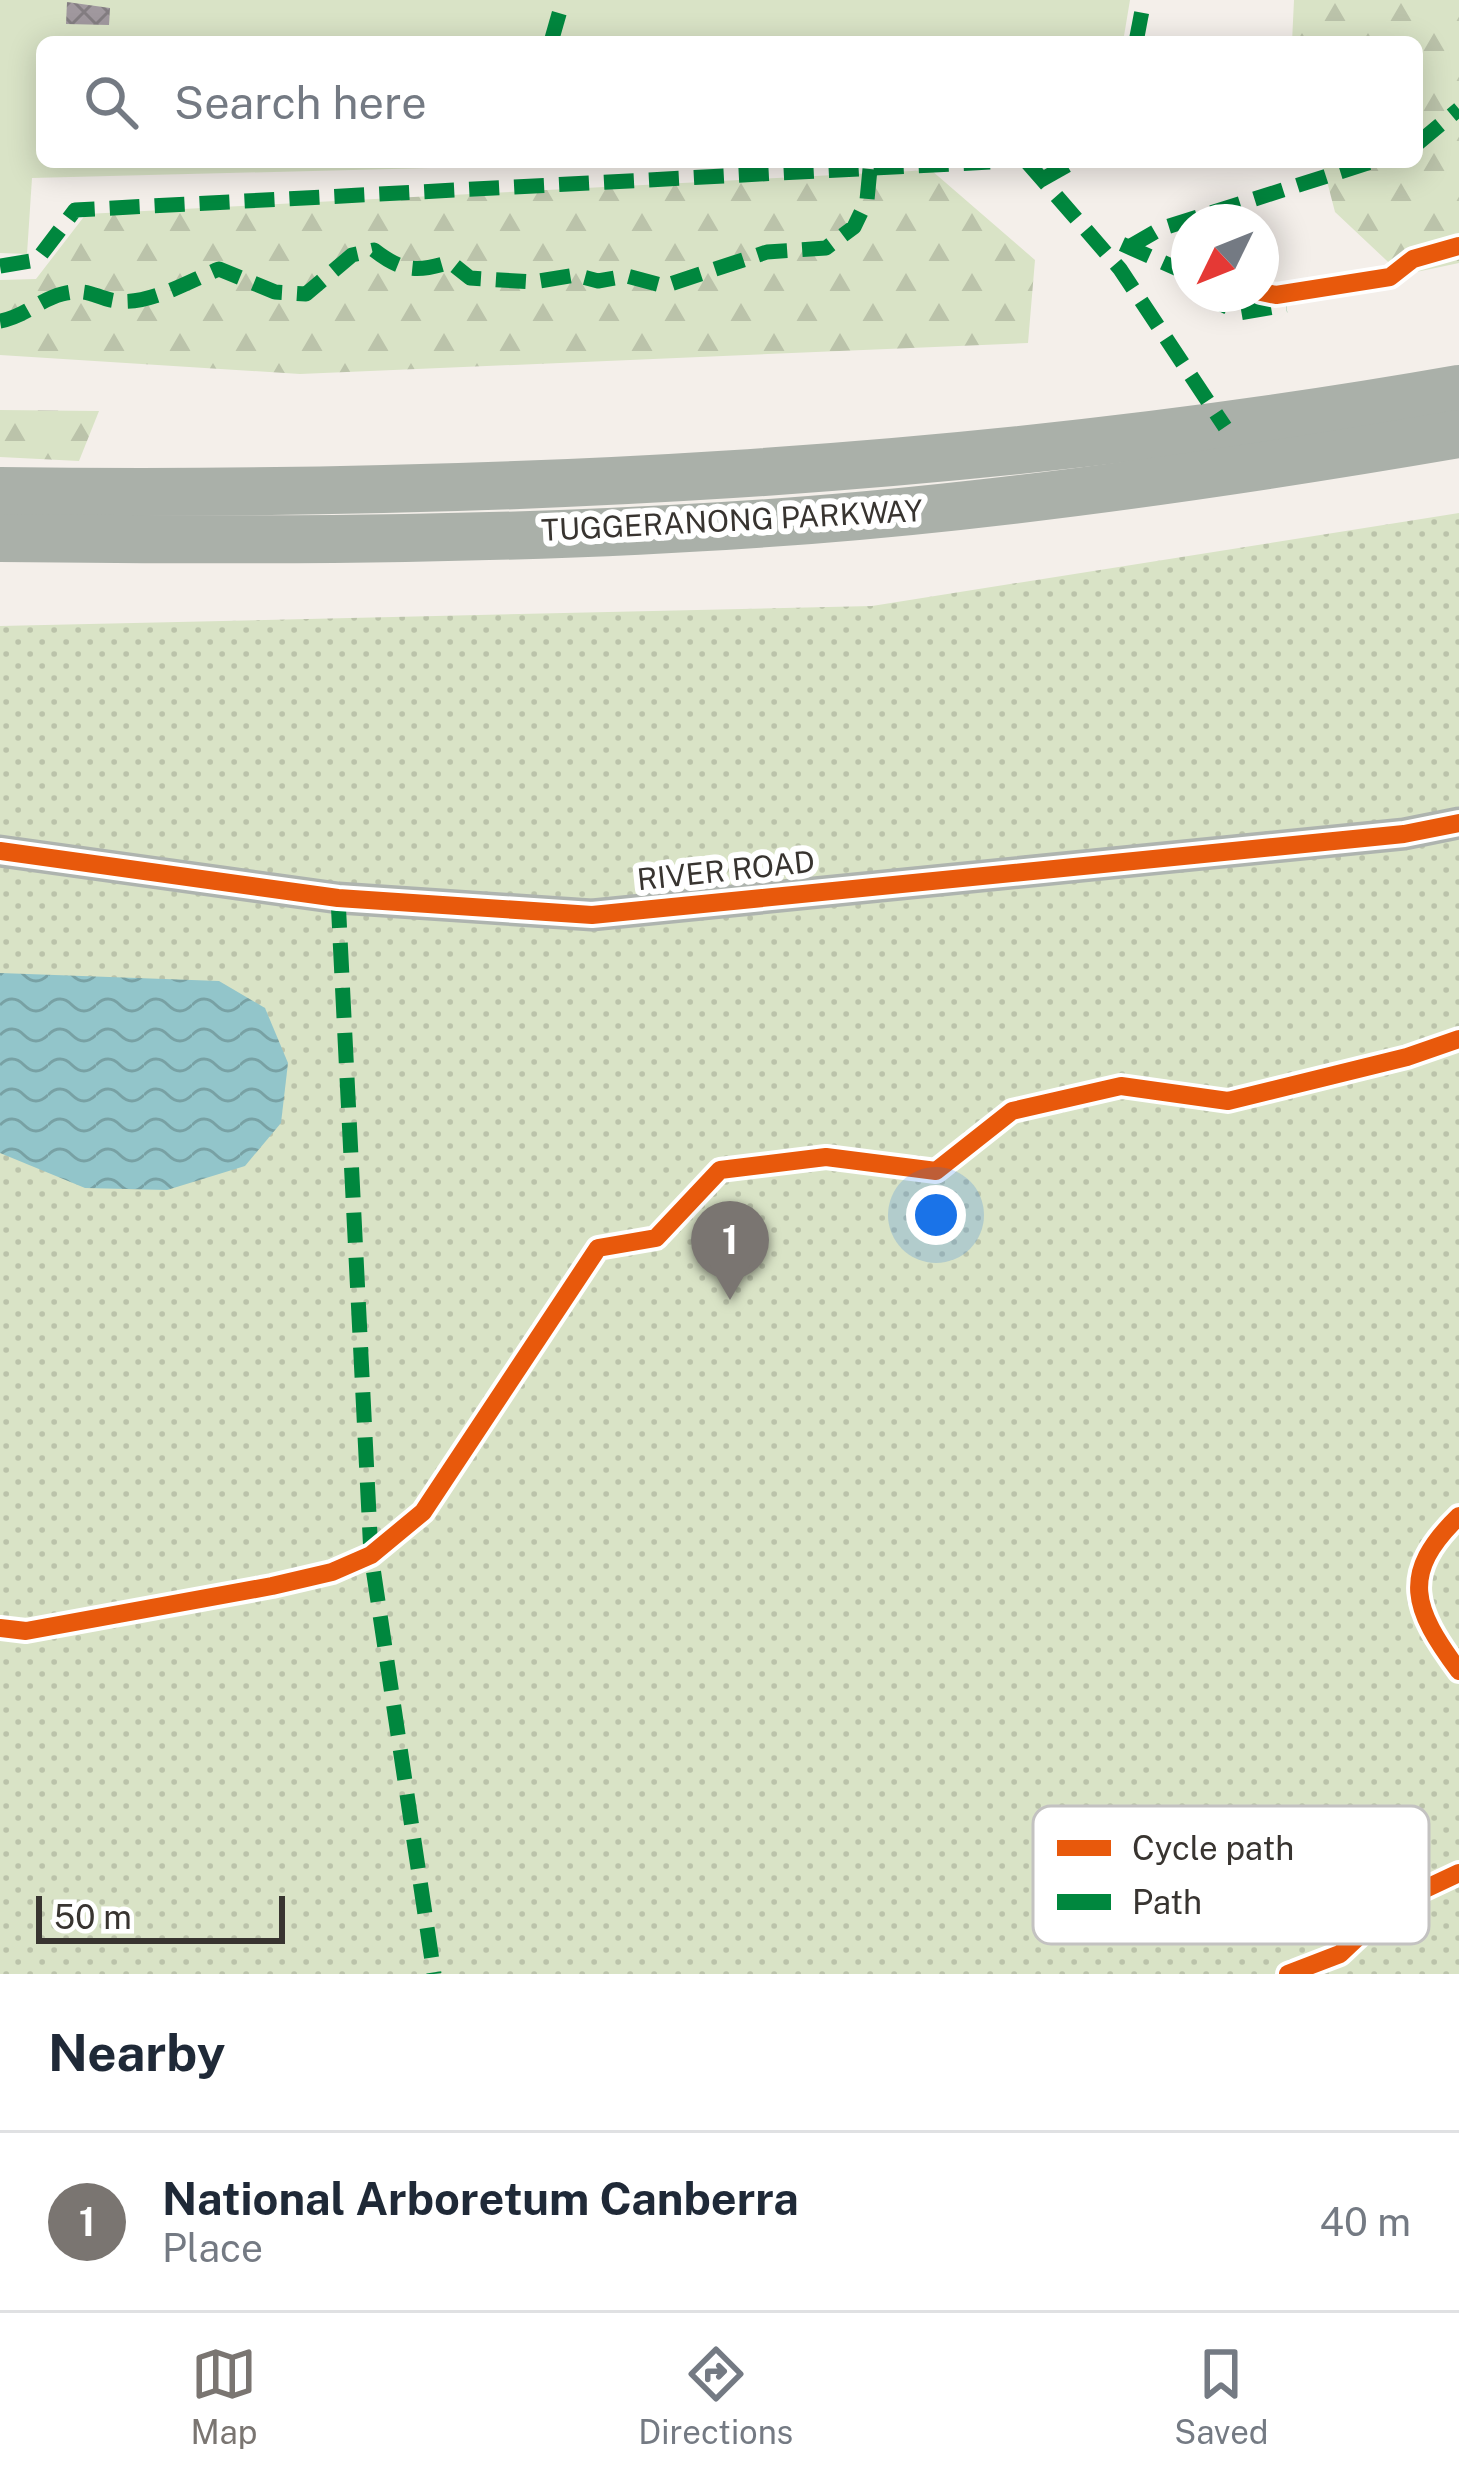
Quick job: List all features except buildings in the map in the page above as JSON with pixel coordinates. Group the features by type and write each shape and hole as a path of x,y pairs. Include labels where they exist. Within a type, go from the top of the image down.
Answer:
{"highway":[{"name":"TUGGERANONG PARKWAY","path":"0,491 226,494 704,478 1020,452 1225,427 1459,389"},
{"name":"TUGGERANONG PARKWAY","path":"0,538 344,539 807,520 1262,467 1459,434"}],"lane":[{"name":"RIVER ROAD","path":"0,851 338,898 592,915 1404,834 1459,823"}],"green space":[{"path":"0,0 1130,0 1124,36 36,36 36,168 428,168 32,178 27,254 0,253"},
{"path":"1294,0 1459,0 1459,263 1402,275 1335,212 1324,168 1423,168 1423,36 1292,36"},
{"path":"931,170 1035,260 1028,343 300,374 0,355 0,280 36,279 86,214"},
{"path":"0,410 99,411 79,461 0,457"},
{"path":"1459,513 1459,1974 0,1974 0,626 872,606"}],"water":[{"path":"0,973 219,981 265,1008 288,1063 281,1123 245,1166 167,1190 85,1188 0,1153"}],"marked path":[{"path":"553,36 563,0"},
{"path":"1137,36 1144,0"},
{"path":"1423,139 1459,109"},
{"path":"0,266 37,260 75,210 876,168"},
{"path":"1032,168 1120,269 1225,427"},
{"path":"1041,180 1062,168"},
{"path":"1129,247 1160,229 1352,168"},
{"path":"0,321 62,294 143,299 219,269 275,292 306,294 352,255 374,250 410,268 450,262 470,278 533,282 576,275 598,281 627,276 664,286 767,252 826,248 854,227 867,200 870,169"},
{"path":"1122,244 1171,266"},
{"path":"1279,306 1286,305"},
{"path":"1237,312 1245,312"},
{"path":"338,898 371,1555 434,1974"}],"cycle path":[{"path":"1279,295 1390,277 1413,259 1459,246"},
{"path":"0,851 338,898 592,915 1404,834 1459,823"},
{"path":"0,1628 26,1631 272,1586 332,1572 371,1555 423,1512 598,1248 656,1238 720,1170 826,1157 936,1171 1012,1111 1121,1086 1228,1101 1407,1057 1459,1039"},
{"path":"1459,1516 1427,1556 1419,1592 1431,1629 1459,1671"},
{"path":"1429,1887 1459,1873"},
{"path":"1288,1974 1340,1954 1351,1944"}],"place":[{"name":"National Arboretum Canberra","path":"730,1300"}]}
